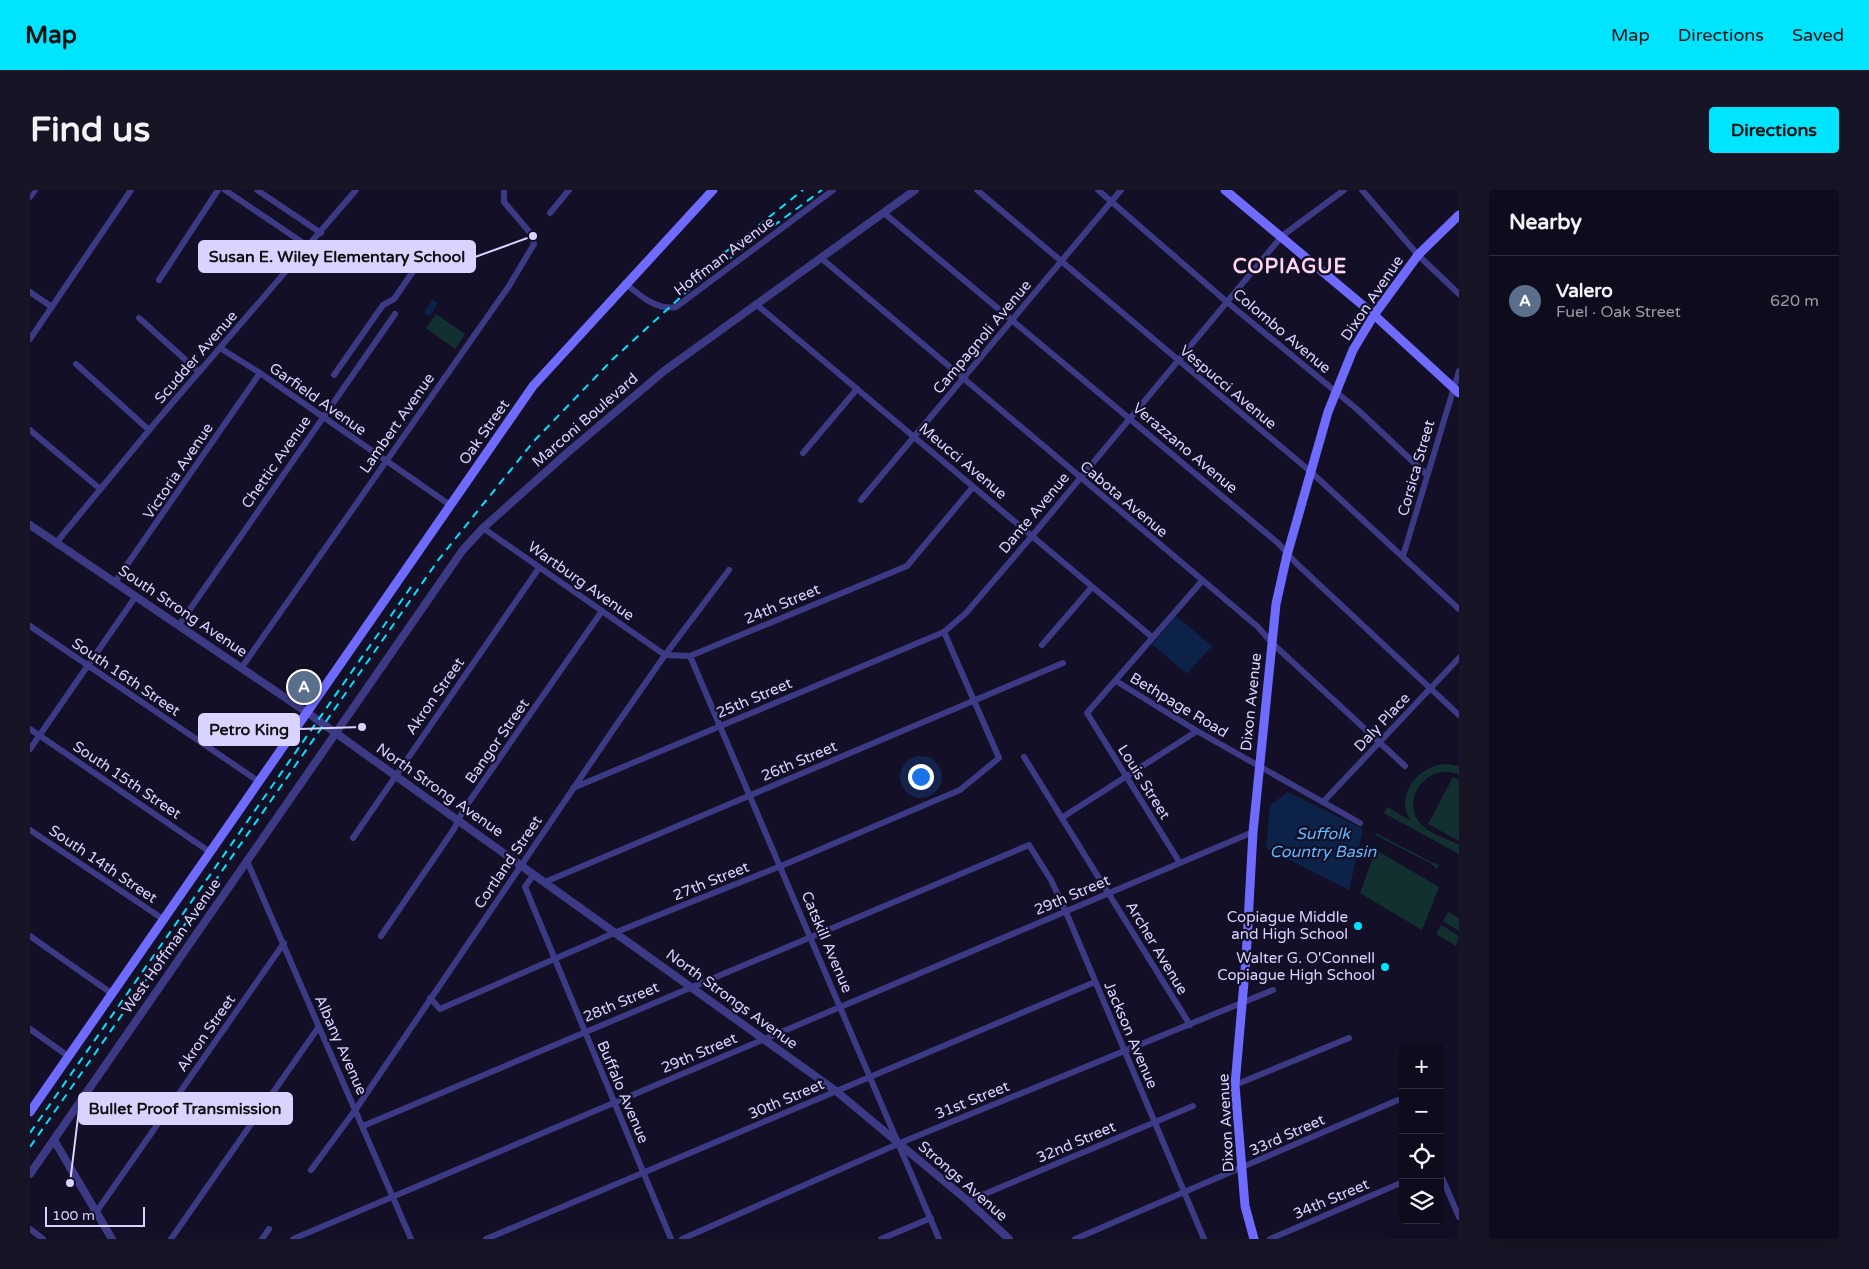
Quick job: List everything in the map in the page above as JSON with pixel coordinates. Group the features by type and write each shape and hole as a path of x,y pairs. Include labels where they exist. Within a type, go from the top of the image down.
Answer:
{"main road":[{"name":"Oak Street","path":"305,711 320,694 533,386 625,283 713,190"},
{"path":"1225,190 1374,315 1456,390"},
{"name":"Dixon Avenue","path":"1254,1239 1245,1206 1235,1086 1246,959 1258,766 1276,604 1287,555 1311,472 1336,392 1353,350 1374,315 1418,255 1459,215"},
{"name":"West Hoffman Avenue","path":"30,1112 305,711"}],"street":[{"path":"30,197 35,190"},
{"path":"30,339 131,190"},
{"path":"160,280 218,190"},
{"path":"225,190 309,247"},
{"path":"257,190 320,233"},
{"name":"Scudder Avenue","path":"56,543 99,488 309,247 356,190"},
{"name":"Lambert Avenue","path":"242,667 509,286 534,244 532,235 504,202 504,190"},
{"path":"550,212 569,190"},
{"name":"Hoffman Avenue","path":"625,283 646,300 668,309 676,307 833,190"},
{"name":"Marconi Boulevard","path":"334,733 458,556 483,528 623,404 664,371 915,190"},
{"name":"Vespucci Avenue","path":"976,190 1311,472 1459,609"},
{"name":"Colombo Avenue","path":"1098,190 1227,302 1336,392 1426,474"},
{"name":"Campagnoli Avenue","path":"861,500 1121,190"},
{"name":"Dante Avenue","path":"944,632 966,613 1032,536 1282,236 1344,190"},
{"path":"1362,190 1418,255 1459,294"},
{"name":"Verazzano Avenue","path":"884,213 1014,319 1278,543 1287,555 1459,714"},
{"name":"Cabota Avenue","path":"821,258 1258,627 1272,643 1405,766"},
{"path":"334,376 383,305 394,299 412,273"},
{"path":"30,292 52,307"},
{"name":"Meucci Avenue","path":"757,305 1152,637"},
{"name":"Chettic Avenue","path":"179,625 395,314"},
{"path":"138,318 199,372"},
{"name":"Garfield Avenue","path":"220,348 260,373 450,506"},
{"path":"76,364 149,430"},
{"name":"Corsica Street","path":"1403,556 1426,474 1456,390 1459,371"},
{"name":"Victoria Avenue","path":"115,582 260,373"},
{"path":"803,454 856,389"},
{"path":"30,430 99,488"},
{"name":"24th Street","path":"665,655 690,656 907,566 973,487"},
{"name":"South Strong Avenue","path":"30,525 242,667 320,722"},
{"name":"Wartburg Avenue","path":"483,528 665,655"},
{"name":"Akron Street","path":"354,838 397,776 402,765 539,568"},
{"name":"Cortland Street","path":"311,1170 432,1001 573,788 665,655 729,570"},
{"path":"1116,681 1202,581"},
{"path":"1042,645 1092,587"},
{"path":"30,749 136,596"},
{"name":"Bangor Street","path":"381,936 458,819 602,611"},
{"name":"South 16th Street","path":"30,626 258,781"},
{"path":"944,632 974,701"},
{"name":"25th Street","path":"573,788 944,632"},
{"name":"Catskill Avenue","path":"690,656 722,725 939,1239"},
{"name":"Daly Place","path":"1323,802 1459,658"},
{"name":"26th Street","path":"545,882 1063,663"},
{"name":"Louis Street","path":"1116,681 1087,713 1180,863"},
{"name":"Bethpage Road","path":"1116,681 1197,731 1360,823"},
{"name":"27th Street","path":"432,1001 440,1009 614,933 781,866 960,790 999,758 974,701"},
{"name":"North Strong Avenue","path":"320,722 545,882"},
{"name":"South 15th Street","path":"30,729 210,852"},
{"path":"1063,817 1197,731"},
{"name":"West Hoffman Avenue","path":"30,1174 334,733"},
{"name":"Archer Avenue","path":"1024,757 1063,817 1190,1025"},
{"name":"South 14th Street","path":"30,830 163,919"},
{"name":"29th Street","path":"293,1239 1253,832"},
{"name":"Jackson Avenue","path":"1029,845 1051,880 1066,912 1204,1239"},
{"name":"28th Street","path":"363,1126 1029,845"},
{"name":"Albany Avenue","path":"247,861 411,1239"},
{"name":"Buffalo Avenue","path":"534,874 524,887 671,1239"},
{"name":"North Strongs Avenue","path":"545,882 836,1091 900,1143"},
{"path":"30,936 111,993"},
{"name":"Akron Street","path":"97,1211 284,943"},
{"name":"30th Street","path":"486,1239 1096,982"},
{"name":"31st Street","path":"682,1239 900,1143 1273,990"},
{"path":"170,1239 318,1028"},
{"path":"30,1029 68,1056"},
{"path":"1235,1086 1349,1038"},
{"name":"33rd Street","path":"1075,1239 1398,1100"},
{"name":"32nd Street","path":"968,1201 1193,1106"},
{"path":"54,1140 112,1239"},
{"name":"Strongs Avenue","path":"900,1143 1009,1239"},
{"path":"1443,1179 1459,1217"},
{"name":"34th Street","path":"1270,1239 1399,1184"},
{"path":"881,1239 930,1218"},
{"path":"30,1229 43,1239"},
{"path":"262,1239 269,1229"}],"green space":[{"path":"436,314 465,334 455,349 426,328"},
{"path":"1447,764 1459,766 1459,775 1448,772 1428,777 1420,784 1413,804 1415,814 1421,824 1434,833 1459,845 1459,854 1384,813 1387,807 1411,821 1406,811 1405,801 1412,783 1427,769"},
{"path":"1453,777 1459,780 1459,841 1428,824"},
{"path":"1376,833 1439,865 1437,869 1430,863 1375,835"},
{"path":"1376,850 1439,887 1422,930 1360,893"},
{"path":"1448,912 1459,918 1459,931 1443,921"},
{"path":"1441,925 1459,936 1456,946 1436,934"}],"water":[{"path":"432,300 438,303 430,316 424,313"},
{"path":"1176,616 1212,646 1187,674 1152,644"},
{"name":"Suffolk Country Basin","path":"1288,792 1363,829 1349,890 1266,848 1270,805"}],"railway":[{"path":"703,270 803,190"},
{"path":"30,1147 439,559 534,441 613,359 695,284 822,190"},
{"path":"30,1133 413,584"}],"place":[{"name":"Susan E. Wiley Elementary School","path":"533,236"},
{"name":"Valero","path":"304,687"},
{"name":"Petro King","path":"362,727"},
{"name":"Copiague Middle and High School","path":"1358,926"},
{"name":"Walter G. O'Connell Copiague High School","path":"1385,967"},
{"name":"Bullet Proof Transmission","path":"70,1183"}],"district":[{"name":"COPIAGUE","path":"1290,267"}]}
